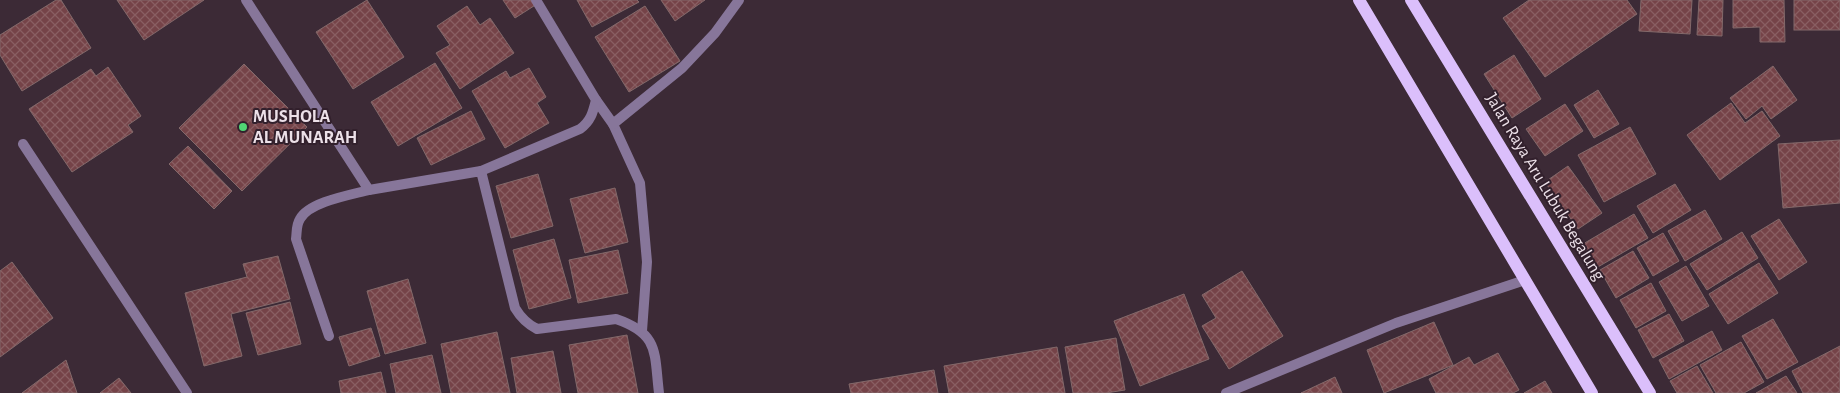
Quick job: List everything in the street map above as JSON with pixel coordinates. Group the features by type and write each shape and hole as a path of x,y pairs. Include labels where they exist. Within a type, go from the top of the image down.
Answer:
{"main road":[{"path":"1359,0 1592,393"},
{"name":"Jalan Raya Aru Lubuk Begalung","path":"1411,0 1650,393"}],"street":[{"path":"246,0 369,190"},
{"path":"536,0 596,100 613,124 640,183 647,262 642,331"},
{"path":"613,124 682,68 715,33 739,0"},
{"path":"329,336 296,239 297,225 307,210 369,190 481,171 580,129 591,118 596,100"},
{"path":"23,144 187,393"},
{"path":"481,171 515,308 519,316 527,324 538,329 616,319 628,323 642,331 653,344 659,393"},
{"path":"1226,393 1396,323 1525,280"}],"building":[{"path":"56,0 61,0 91,48 22,91 0,55 0,35"},
{"path":"117,0 204,0 144,40"},
{"path":"367,0 404,57 353,89 316,32"},
{"path":"503,0 534,0 537,4 515,18"},
{"path":"577,0 637,0 639,2 592,27"},
{"path":"661,0 705,0 675,21"},
{"path":"1529,0 1627,0 1637,14 1545,77 1503,18"},
{"path":"1641,0 1692,0 1690,34 1639,31"},
{"path":"1699,0 1723,0 1722,36 1697,35"},
{"path":"1733,0 1784,0 1785,42 1760,42 1760,27 1733,28"},
{"path":"1794,0 1840,0 1840,30 1794,30"},
{"path":"467,6 480,25 490,18 514,53 460,89 436,53 450,45 437,26"},
{"path":"645,6 680,61 629,92 595,37"},
{"path":"1514,55 1541,99 1512,118 1484,74"},
{"path":"435,63 462,108 398,146 371,102"},
{"name":"MUSHOLA AL MUNARAH","path":"244,64 307,127 242,191 179,128"},
{"path":"1773,66 1797,100 1771,119 1762,106 1746,119 1730,98"},
{"path":"108,67 141,116 128,125 133,132 72,172 29,109 91,69 96,76"},
{"path":"529,68 546,97 537,103 549,123 505,148 472,91 506,71 510,78"},
{"path":"1598,90 1619,124 1594,138 1574,105"},
{"path":"1731,103 1745,123 1762,111 1780,136 1720,180 1687,135"},
{"path":"1565,104 1583,131 1545,156 1526,129"},
{"path":"471,111 485,139 431,165 417,138"},
{"path":"1630,127 1656,174 1604,202 1578,155"},
{"path":"1840,140 1840,203 1783,208 1778,144"},
{"path":"188,146 232,191 214,209 169,164"},
{"path":"1568,166 1602,213 1578,229 1545,182"},
{"path":"538,174 553,226 511,238 496,186"},
{"path":"1675,184 1691,210 1653,233 1637,206"},
{"path":"615,188 628,242 585,253 570,199"},
{"path":"1705,210 1722,239 1685,261 1668,231"},
{"path":"1634,214 1648,238 1596,268 1583,244"},
{"path":"1779,219 1807,262 1779,280 1751,236"},
{"path":"1742,232 1758,258 1707,290 1690,264"},
{"path":"1663,233 1679,261 1653,276 1637,248"},
{"path":"554,239 571,298 529,309 513,250"},
{"path":"618,250 628,293 578,303 569,260"},
{"path":"1633,251 1649,278 1616,298 1600,270"},
{"path":"278,256 290,299 231,314 242,356 204,366 185,293 247,277 243,264"},
{"path":"12,262 53,318 0,357 0,271"},
{"path":"1759,263 1778,293 1728,324 1709,294"},
{"path":"1686,266 1709,306 1682,321 1659,282"},
{"path":"1242,271 1283,336 1229,369 1202,326 1216,318 1202,295"},
{"path":"408,279 426,343 385,354 367,291"},
{"path":"1651,283 1666,311 1636,328 1620,300"},
{"path":"1184,294 1209,359 1140,386 1114,321"},
{"path":"290,302 301,344 258,355 246,313"},
{"path":"1669,314 1684,341 1653,358 1638,330"},
{"path":"1773,319 1798,362 1767,379 1742,336"},
{"path":"1434,322 1453,365 1384,393 1367,350"},
{"path":"371,328 380,356 349,366 339,337"},
{"path":"1712,331 1722,350 1669,379 1659,360"},
{"path":"497,332 510,393 451,393 441,344"},
{"path":"627,335 638,393 578,393 569,345"},
{"path":"1116,338 1125,390 1106,393 1073,393 1065,347"},
{"path":"1741,342 1764,382 1744,393 1716,393 1700,365"},
{"path":"1840,346 1840,393 1803,393 1792,371"},
{"path":"1057,347 1065,393 949,393 944,366"},
{"path":"553,351 561,393 517,393 511,358"},
{"path":"1498,353 1519,390 1513,393 1436,393 1429,379 1469,357 1474,365"},
{"path":"432,355 441,393 396,393 390,364"},
{"path":"66,360 77,393 22,393"},
{"path":"1697,366 1713,393 1677,393 1670,381"},
{"path":"934,370 938,393 851,393 849,384"},
{"path":"381,372 386,393 341,393 339,381"},
{"path":"1786,376 1797,393 1756,393"},
{"path":"1335,377 1342,393 1301,393"},
{"path":"119,378 131,393 100,393"},
{"path":"1545,381 1552,393 1524,393"}],"place":[{"name":"MUSHOLA AL MUNARAH","path":"243,127"}]}
